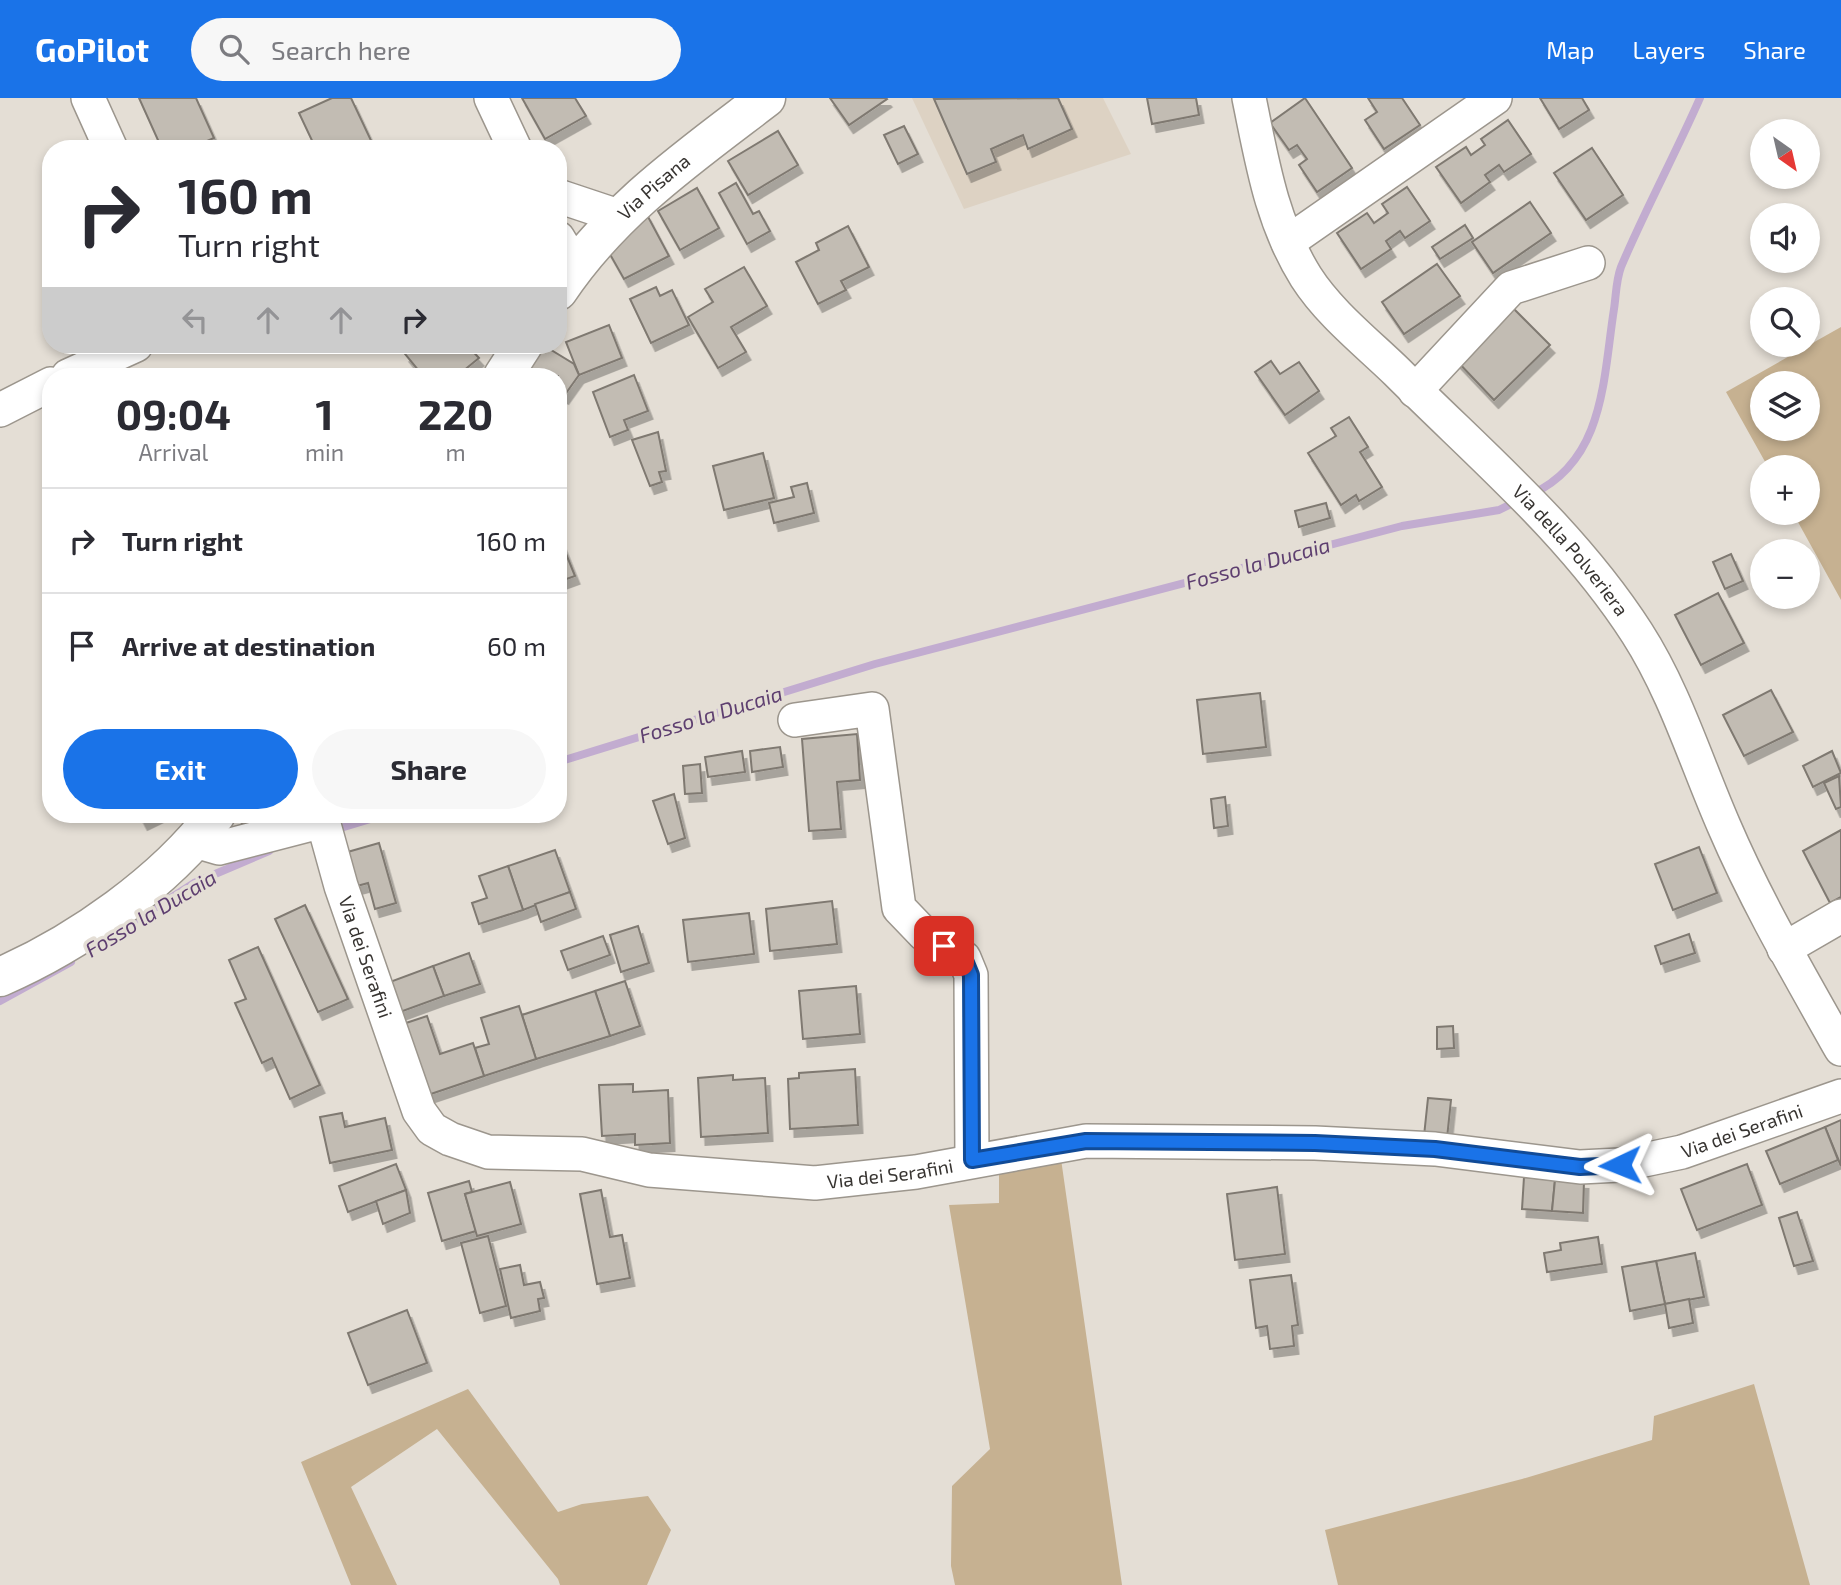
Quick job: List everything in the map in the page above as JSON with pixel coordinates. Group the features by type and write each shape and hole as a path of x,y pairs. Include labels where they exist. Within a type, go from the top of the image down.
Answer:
{"main road":[{"name":"Via Pisana","path":"567,262 646,190 766,98"},
{"path":"0,977 42,959 119,905 206,827"}],"street":[{"path":"88,98 107,140"},
{"path":"491,98 510,140"},
{"name":"Via della Polveriera","path":"1249,98 1275,217 1307,278 1339,315 1415,391 1538,508 1581,555 1638,634 1670,695 1724,828 1784,949 1841,1049"},
{"path":"1287,242 1495,98"},
{"path":"567,199 618,216"},
{"path":"1415,391 1511,288 1588,263"},
{"path":"86,368 116,354"},
{"path":"0,410 42,389"},
{"path":"795,720 872,709 899,908 924,934 964,958 971,975 972,1160"},
{"name":"Via dei Serafini","path":"206,827 219,848 326,833 419,1111 432,1129 450,1139 488,1152 582,1154 649,1170 815,1183 916,1172 1086,1141 1435,1149 1580,1167 1620,1165 1682,1153 1841,1096"},
{"path":"1784,949 1841,916"}],"shaded area":[{"path":"912,98 1103,98 1131,154 964,209"},
{"path":"1841,327 1841,600 1820,562 1820,539 1807,539 1800,525 1820,525 1820,455 1761,455 1753,441 1820,441 1820,371 1763,371 1788,357 1820,357 1820,339"},
{"path":"1750,378 1750,435 1726,392"},
{"path":"1060,1152 1122,1585 955,1585 951,1566 952,1486 990,1449 949,1205 999,1203 999,1162"},
{"path":"1754,1384 1810,1585 1338,1585 1325,1530 1522,1479 1652,1440 1654,1416"},
{"path":"468,1389 558,1512 582,1504 648,1496 671,1530 647,1585 560,1585 558,1579 437,1429 351,1487 397,1585 351,1585 301,1462"}],"building":[{"path":"139,98 196,98 214,138 158,140"},
{"path":"332,98 351,98 371,140 312,140 299,113"},
{"path":"522,98 575,98 586,116 545,139"},
{"path":"830,98 886,98 887,99 849,125"},
{"path":"1058,98 1072,129 1028,149 1023,135 991,149 996,162 967,174 934,99"},
{"path":"1147,98 1196,98 1199,115 1152,124"},
{"path":"1305,98 1352,168 1317,192 1299,165 1307,159 1297,145 1289,150 1270,123"},
{"path":"1368,98 1402,98 1420,125 1384,149 1365,120 1377,112"},
{"path":"1540,98 1582,98 1589,110 1559,129"},
{"path":"1508,120 1531,154 1504,172 1499,165 1485,175 1490,182 1461,203 1436,167 1466,147 1471,155 1485,145 1481,139"},
{"path":"904,126 918,154 898,164 884,135"},
{"path":"778,131 798,165 748,195 728,161"},
{"path":"1592,148 1623,195 1586,220 1554,173"},
{"path":"736,183 753,214 759,211 770,231 747,244 719,193"},
{"path":"1407,187 1430,221 1405,238 1400,231 1386,241 1391,249 1361,269 1337,233 1367,213 1374,223 1388,213 1382,204"},
{"path":"697,188 719,228 680,250 658,211"},
{"path":"1530,202 1551,233 1493,273 1472,242"},
{"path":"646,213 669,256 624,279 607,249"},
{"path":"1465,225 1473,238 1440,259 1432,247"},
{"path":"848,226 869,267 841,281 846,290 818,304 796,262 819,250 816,243"},
{"path":"1437,264 1460,296 1404,334 1382,302"},
{"path":"744,267 767,306 731,327 746,352 718,368 688,317 713,302 705,289"},
{"path":"656,287 660,296 672,290 689,325 651,343 630,299"},
{"path":"1510,305 1550,345 1494,400 1455,359"},
{"path":"609,325 622,358 579,375 567,342"},
{"path":"405,354 475,354 479,358 467,368 416,368"},
{"path":"537,354 558,354 574,364 579,375 567,392 567,368 527,368"},
{"path":"1271,361 1280,374 1299,362 1319,391 1285,415 1255,372"},
{"path":"634,375 648,411 624,420 628,430 610,437 593,392"},
{"path":"1349,417 1368,447 1360,452 1382,487 1359,501 1356,495 1341,505 1308,453 1336,436 1331,428"},
{"path":"658,432 666,471 659,472 662,482 650,486 632,440"},
{"path":"763,453 774,498 724,510 713,466"},
{"path":"807,483 814,513 774,523 769,503 794,497 791,487"},
{"path":"1326,503 1330,518 1299,527 1295,511"},
{"path":"1731,554 1743,581 1725,589 1713,562"},
{"path":"567,556 575,576 567,579"},
{"path":"1718,593 1744,643 1701,665 1675,615"},
{"path":"1771,690 1793,732 1744,756 1723,715"},
{"path":"1260,693 1266,747 1203,754 1197,700"},
{"path":"857,734 860,780 837,782 841,829 809,831 802,739"},
{"path":"780,747 783,767 752,772 750,751"},
{"path":"742,751 745,772 708,777 705,757"},
{"path":"1832,751 1841,773 1813,787 1803,766"},
{"path":"700,764 702,793 685,794 683,766"},
{"path":"1839,776 1841,807 1836,809 1824,783"},
{"path":"674,794 685,838 668,844 653,801"},
{"path":"1225,797 1228,826 1214,828 1211,799"},
{"path":"242,823 255,823 251,829"},
{"path":"1841,830 1841,897 1830,903 1803,851"},
{"path":"379,843 396,903 375,909 368,883 346,889 337,855"},
{"path":"1699,847 1717,893 1673,910 1655,864"},
{"path":"555,850 570,892 523,910 508,866"},
{"path":"508,866 523,910 479,924 472,903 487,898 479,876"},
{"path":"570,892 576,909 541,922 535,904"},
{"path":"832,901 837,944 770,951 766,909"},
{"path":"305,905 348,999 318,1012 275,919"},
{"path":"749,913 754,954 688,962 683,920"},
{"path":"638,926 649,963 621,972 610,935"},
{"path":"1689,934 1695,953 1661,964 1655,946"},
{"path":"603,936 610,955 568,970 561,951"},
{"path":"258,947 320,1085 290,1099 272,1058 262,1063 235,1003 246,999 229,960"},
{"path":"469,953 480,984 444,996 433,966"},
{"path":"433,966 444,996 389,1016 379,986"},
{"path":"625,981 640,1026 610,1036 595,991"},
{"path":"856,986 860,1034 803,1039 799,991"},
{"path":"595,991 610,1036 536,1059 522,1015"},
{"path":"519,1006 536,1059 484,1076 475,1048 489,1044 481,1018"},
{"path":"427,1016 440,1054 473,1043 484,1076 419,1098 394,1027"},
{"path":"1453,1026 1454,1048 1437,1049 1437,1027"},
{"path":"855,1069 858,1125 790,1129 788,1079 799,1078 799,1073"},
{"path":"733,1075 733,1080 765,1078 768,1133 701,1137 698,1078"},
{"path":"633,1084 633,1092 668,1090 670,1143 635,1145 635,1134 602,1136 599,1085"},
{"path":"1428,1098 1451,1100 1447,1138 1424,1136"},
{"path":"342,1113 345,1127 385,1118 392,1150 330,1163 320,1117"},
{"path":"1841,1120 1841,1166 1825,1127"},
{"path":"1825,1127 1838,1160 1780,1184 1766,1151"},
{"path":"396,1164 406,1190 348,1212 339,1186"},
{"path":"1747,1164 1762,1205 1697,1230 1681,1189"},
{"path":"1524,1177 1555,1180 1552,1211 1522,1209"},
{"path":"1555,1180 1584,1181 1583,1213 1552,1211"},
{"path":"469,1181 472,1192 465,1194 476,1231 442,1241 428,1193"},
{"path":"510,1182 521,1224 477,1236 465,1194"},
{"path":"1277,1187 1285,1254 1235,1260 1227,1194"},
{"path":"406,1190 410,1213 383,1224 376,1201"},
{"path":"601,1190 610,1237 622,1235 630,1278 597,1284 580,1194"},
{"path":"1797,1212 1813,1261 1794,1266 1779,1218"},
{"path":"488,1236 506,1306 480,1313 461,1243"},
{"path":"1598,1237 1602,1264 1547,1272 1544,1253 1561,1250 1560,1243"},
{"path":"1695,1253 1704,1297 1665,1304 1656,1261"},
{"path":"1656,1261 1665,1304 1630,1311 1622,1267"},
{"path":"520,1265 524,1285 540,1282 544,1298 538,1299 540,1311 511,1318 500,1269"},
{"path":"1291,1275 1298,1325 1292,1326 1294,1346 1270,1349 1267,1326 1256,1328 1250,1280"},
{"path":"1689,1299 1693,1323 1669,1328 1665,1304"},
{"path":"407,1310 427,1363 368,1385 348,1333"}],"waterway":[{"name":"Fosso la Ducaia","path":"1532,494 1556,479 1574,461 1587,439 1602,389 1621,267 1700,98"},
{"name":"Fosso la Ducaia","path":"567,759 875,664 1402,526 1499,510 1517,501"},
{"name":"Fosso la Ducaia","path":"334,830 357,823"},
{"name":"Fosso la Ducaia","path":"114,934 194,883 269,851"},
{"name":"Fosso la Ducaia","path":"0,1001 71,962"}],"route":[{"path":"944,946 964,958 971,975 972,1160 1086,1141 1315,1143 1435,1149 1580,1167 1620,1165"}]}
